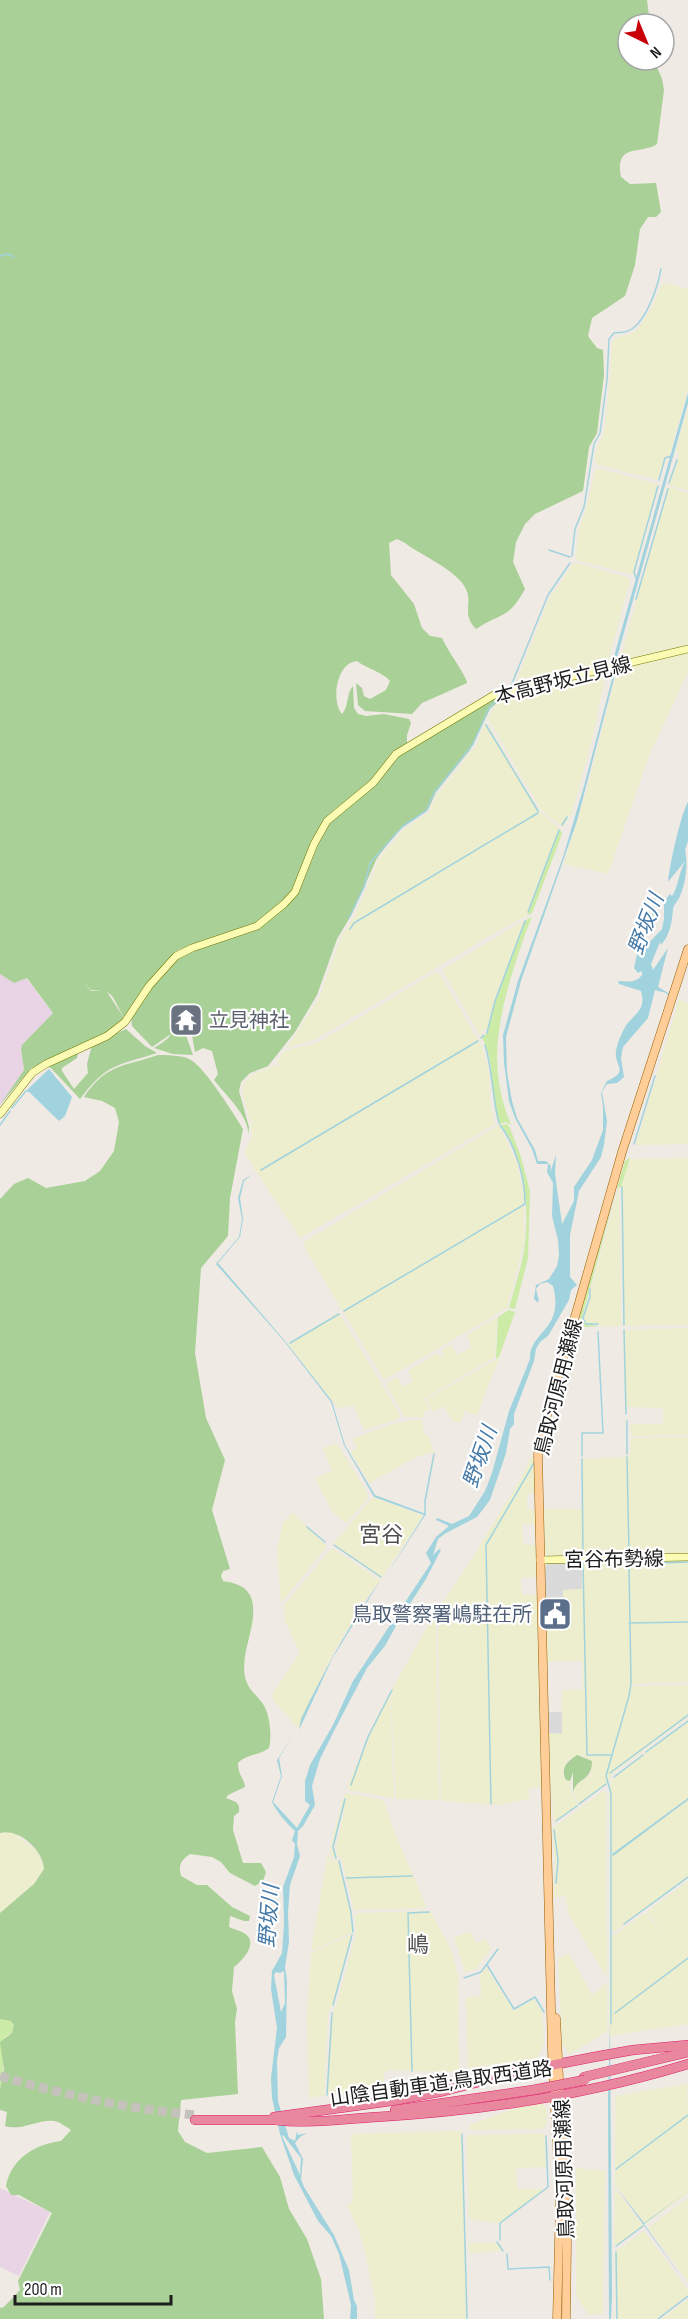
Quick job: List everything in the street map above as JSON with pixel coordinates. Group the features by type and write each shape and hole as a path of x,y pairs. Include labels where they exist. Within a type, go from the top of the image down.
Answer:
{"highway":[{"path":"274,2118 293,2122 393,2109 517,2072 633,2050 688,2045"},
{"name":"山陰自動車道;鳥取西道路","path":"393,2109 533,2089 688,2054"},
{"path":"195,2117 274,2118 393,2109 446,2113 558,2096 616,2084 688,2064"}],"main road":[{"name":"鳥取河原用瀬線","path":"566,2319 567,2242 550,1948 538,1457 541,1436 622,1152 688,950"},
{"name":"鳥取河原用瀬線","path":"557,2319 560,2202 558,2096"}],"street":[{"name":"本高野坂立見線","path":"0,1113 32,1073 46,1064 107,1036 125,1022 156,978 176,956 192,948 257,926 269,918 295,892 317,837 327,821 373,783 396,754 494,695 688,650"},
{"name":"宮谷布勢線","path":"540,1560 688,1557"}],"shaded area":[{"path":"0,974 14,983 26,978 53,1013 22,1045 24,1070 0,1106"},
{"path":"582,1562 582,1589 563,1590 563,1604 544,1605 544,1570 548,1563"},
{"path":"546,1712 562,1712 562,1734 547,1733"},
{"path":"0,2188 50,2212 19,2276 0,2267"}],"green space":[{"path":"0,0 647,0 648,12 616,12 616,72 659,72 664,90 657,144 625,154 620,166 621,177 630,184 656,183 661,212 656,217 648,217 640,229 635,265 625,296 592,318 588,336 597,348 603,350 604,375 597,433 589,447 583,491 535,514 525,524 516,542 513,562 525,589 509,611 476,629 469,619 468,594 455,576 397,539 389,543 391,575 414,604 422,628 430,636 442,638 467,683 422,703 412,714 365,711 358,705 356,683 362,688 364,696 370,699 386,690 390,681 357,661 344,668 336,692 342,714 353,686 354,708 358,714 366,716 384,714 409,719 411,723 407,743 393,753 369,784 335,809 322,823 294,888 279,904 253,925 178,950 158,971 124,1017 112,996 107,992 124,1018 113,1029 35,1069 31,1068 0,1105 24,1070 22,1045 53,1013 27,978 14,983 0,974"},
{"path":"666,283 688,289 688,389 669,456 665,457 658,480 598,465 595,455 604,431 612,343 615,338 637,330 651,309 662,285"},
{"path":"688,408 688,490 669,485 678,459 679,452 676,451"},
{"path":"596,468 658,484 633,575 576,558 579,528 587,507"},
{"path":"669,487 688,493 688,646 622,661 620,660 622,652"},
{"path":"577,563 630,580 607,665 518,685 518,677 549,599 573,564"},
{"path":"688,652 688,672 648,758 608,874 564,864 588,785 618,668"},
{"path":"606,671 594,732 572,813 563,827 541,810 488,718 496,705 505,698 547,684"},
{"path":"505,696 490,709 470,750 436,792 428,810 399,830 377,858 352,914 337,939 317,995 295,1032 268,1066 250,1073 241,1082 239,1091 249,1127 248,1139 246,1123 242,1115 214,1080 218,1074 212,1051 203,1048 195,1052 191,1019 187,1011 181,1011 181,1015 193,1055 173,1054 154,1048 171,1034 152,1047 132,1026 131,1017 162,973 184,953 238,935 292,900 301,887 325,828 340,811 373,787 397,756 496,697"},
{"path":"485,724 489,726 539,811 559,828 526,916 314,1040 287,1048 320,996 340,939 354,917 379,859 402,831 429,812 438,794 475,747"},
{"path":"560,829 562,833 559,842 532,913 527,916"},
{"path":"532,917 512,974 502,1013 497,1068 504,1106 511,1125 506,1122 499,1124 494,1102 491,1068 482,1038 488,1032 495,1001 526,920"},
{"path":"525,920 494,1001 488,1030 483,1029 481,1034 484,1035 481,1037 442,970"},
{"path":"436,972 440,974 482,1047 489,1072 490,1101 495,1124 300,1238 246,1156 245,1151 252,1137 251,1123 255,1120 250,1121 242,1091 243,1084 252,1075 274,1065 278,1068 279,1065 276,1063 284,1051 317,1043"},
{"path":"679,999 688,1004 688,1144 636,1145"},
{"path":"126,1029 145,1046 157,1053 114,1067 98,1078 80,1099 48,1065 70,1055 78,1054 77,1058 62,1068 74,1089 88,1073 87,1064 92,1045"},
{"path":"158,1055 184,1057 197,1065 219,1092 243,1129 230,1198 228,1236 201,1268 195,1353 206,1418 225,1460 212,1510 230,1569 223,1571 221,1576 223,1581 244,1588 252,1600 253,1619 245,1658 245,1677 250,1689 265,1708 270,1732 269,1748 238,1763 245,1787 226,1798 236,1802 239,1806 239,1812 234,1816 233,1830 243,1863 261,1863 266,1872 263,1881 255,1886 230,1873 221,1862 212,1857 190,1854 180,1866 181,1876 197,1885 207,1885 232,1907 250,1916 249,1921 244,1921 230,1916 229,1927 247,1936 250,1945 242,1960 234,1967 232,1991 237,2009 235,2022 238,2094 181,2100 178,2131 185,2142 207,2153 262,2147 280,2177 289,2209 307,2239 321,2279 324,2319 0,2319 0,2308 4,2307 20,2290 18,2281 52,2213 19,2195 11,2195 6,2186 9,2176 26,2154 33,2149 61,2141 71,2130 52,2121 19,2127 5,2126 7,2112 0,2110 0,2089 4,2069 0,2042 12,2033 14,2025 11,2021 0,2019 0,1913 34,1884 44,1869 43,1862 29,1842 15,1834 0,1833 0,1199 14,1184 28,1178 46,1188 85,1181 100,1171 114,1151 119,1122 115,1108 102,1101 84,1097 100,1078 109,1072"},
{"path":"507,1124 521,1157 530,1191 528,1258 515,1309 509,1308 524,1250 526,1202 516,1154 501,1125"},
{"path":"499,1125 517,1163 524,1196 524,1243 507,1308 384,1380 303,1245 304,1242"},
{"path":"630,1158 621,1187 617,1188 582,1318 586,1324 600,1326 585,1327 579,1316 625,1161"},
{"path":"688,1158 688,1325 625,1326 623,1325 621,1204 624,1203 622,1203 621,1187 630,1159"},
{"path":"619,1187 621,1326 600,1326 586,1323 583,1318"},
{"path":"509,1310 515,1312 499,1357 496,1359 498,1317"},
{"path":"337,1313 340,1314 400,1415 398,1419 364,1430 354,1406 338,1408 288,1344"},
{"path":"497,1317 495,1357 424,1399 430,1411 424,1411 424,1417 405,1417 386,1385 397,1377 402,1387 413,1381 408,1371 437,1353 440,1357 444,1355 442,1350 451,1345 458,1355 471,1347 467,1335"},
{"path":"688,1328 688,1435 631,1436 630,1424 663,1424 663,1408 625,1407 623,1330"},
{"path":"499,1358 477,1415 464,1411 461,1423 453,1421 444,1406 433,1412 427,1399"},
{"path":"422,1420 424,1433 428,1436 434,1452 416,1457 369,1483 351,1452 357,1447 352,1439 392,1424"},
{"path":"688,1437 688,1555 553,1557 545,1553 543,1509 582,1509 582,1459 627,1457 630,1454 631,1438"},
{"path":"335,1444 339,1446 368,1494 367,1499 346,1524 332,1511 315,1478 332,1471 323,1448"},
{"path":"533,1456 536,1459 537,1493 527,1494 527,1509 537,1510 537,1524 522,1524 523,1544 537,1545 538,1577 521,1578 522,1595 538,1594 541,1787 529,1788 529,1799 498,1805 443,1801 441,1799 438,1617 453,1597 440,1611 437,1611 471,1560"},
{"path":"373,1497 423,1516 381,1579 333,1544"},
{"path":"293,1512 327,1546 281,1603 277,1550 283,1523"},
{"path":"332,1548 380,1581 362,1604 331,1657 298,1728 274,1701 272,1695 300,1653 285,1621 284,1605"},
{"path":"688,1560 688,1682 630,1684 630,1686 688,1685 688,1717 613,1773 606,1785 579,1805 573,1793 575,1786 591,1775 592,1761 580,1755 569,1759 564,1767 563,1775 566,1781 570,1781 572,1794 578,1806 554,1823 547,1733 562,1734 562,1690 583,1690 582,1661 545,1662 544,1618 563,1618 563,1590 582,1589 582,1562"},
{"path":"434,1615 436,1620 439,1800 396,1799 391,1693 394,1798 349,1790 348,1785 377,1716"},
{"path":"688,1720 688,1877 614,1932 611,1931 609,1791 612,1779 644,1753 666,1782 645,1753"},
{"path":"577,1755 592,1761 590,1773 575,1787 573,1792 573,1772 570,1781 566,1780 564,1769"},
{"path":"603,1791 606,1792 607,1978 569,1915 565,1895 554,1898 553,1828"},
{"path":"348,1793 382,1800 385,1803 391,1824 427,1908 354,1910 342,1860 337,1855 336,1847 345,1810 343,1810 334,1847 337,1858 331,1857 330,1849 341,1805 344,1796"},
{"path":"12,1832 37,1851 44,1869 34,1884 0,1913 0,1833"},
{"path":"328,1852 330,1860 339,1861 352,1912 354,1932 311,1951"},
{"path":"688,1881 688,2024 609,2036 610,1938 645,1913 665,1938 647,1912"},
{"path":"430,1911 451,1949 458,1976 459,2072 388,2070 384,2074 384,2087 326,2095 331,2016 336,2006 356,1934 355,1915 358,1913"},
{"path":"471,1932 476,1943 485,1939 491,1948 476,1969 465,1972 454,1937"},
{"path":"353,1934 333,2006 328,2015 324,2096 309,2098 307,2019 311,1953"},
{"path":"569,1953 592,1995 588,2000 607,1982 607,2031 570,2054 562,2044 558,1958"},
{"path":"486,1967 513,2011 534,2000 542,2011 544,2044 537,2058 468,2068 466,1997 481,1996 480,1975"},
{"path":"0,2019 11,2021 14,2025 12,2033 5,2037 0,2089"},
{"path":"687,2084 688,2115 615,2169 615,2096"},
{"path":"536,2101 543,2103 547,2111 547,2125 542,2129 470,2130 469,2125"},
{"path":"688,2116 688,2193 645,2225 615,2184 615,2171"},
{"path":"460,2131 462,2134 467,2319 375,2319 375,2298 365,2252 347,2204 352,2203 353,2197 351,2134"},
{"path":"544,2133 546,2167 516,2168 517,2189 545,2189 500,2223 469,2219 466,2138 469,2135"},
{"path":"576,2168 605,2171 603,2314 588,2314 576,2295"},
{"path":"615,2188 643,2226 616,2247 614,2245"},
{"path":"688,2198 688,2282 648,2228"},
{"path":"644,2231 688,2290 688,2295 656,2319 616,2319 615,2252"},
{"path":"469,2243 497,2243 502,2251 469,2253"},
{"path":"688,2299 688,2319 661,2319"}],"water":[{"path":"688,393 688,403 616,661 614,679 577,821 521,981 506,1037 507,1072 517,1118 535,1150 538,1161 546,1161 551,1166 550,1173 556,1155 555,1174 562,1224 574,1201 574,1187 592,1160 603,1130 601,1093 607,1081 618,1074 616,1051 619,1041 642,1002 641,991 619,984 618,981 634,981 642,975 642,971 638,973 634,968 641,936 651,923 653,900 656,895 652,926 642,938 644,948 662,929 664,902 670,894 672,896 674,893 685,861 668,882 676,840 688,802 688,841 685,850 686,867 684,885 674,907 668,933 661,945 660,942 651,964 653,970 668,948 658,987 670,994 669,996 655,990 648,1018 623,1047 621,1058 624,1077 617,1083 607,1084 602,1092 607,1121 604,1145 601,1157 579,1191 570,1235 570,1277 577,1285 571,1290 569,1300 548,1336 540,1342 536,1349 534,1361 514,1414 514,1424 510,1429 506,1453 490,1500 477,1517 438,1539 433,1555 439,1549 441,1550 426,1579 385,1646 367,1668 320,1759 312,1786 315,1805 298,1831 297,1844 300,1856 290,1885 289,1942 285,1967 286,2037 279,2048 277,2061 278,2101 289,2138 295,2141 297,2131 298,2135 307,2133 295,2143 303,2159 301,2179 334,2235 349,2270 357,2306 357,2319 350,2319 351,2305 339,2254 331,2236 318,2221 294,2175 280,2134 272,2098 271,2078 277,2028 271,1989 272,1971 282,1953 283,1887 294,1857 295,1844 292,1840 295,1831 272,1802 281,1776 277,1760 293,1735 279,1758 282,1776 273,1802 297,1828 310,1805 305,1801 305,1781 310,1765 333,1725 353,1681 431,1563 426,1553 436,1537 449,1526 436,1520 437,1518 452,1524 469,1516 485,1491 509,1411 530,1359 531,1350 551,1321 554,1312 553,1286 547,1282 540,1284 536,1289 539,1301 534,1299 536,1285 549,1279 557,1266 559,1255 552,1216 553,1183 547,1172 548,1164 537,1164 509,1101 503,1035 518,981 563,857 584,786 612,679 615,653","holes":["284,1971 285,2003 281,2012 274,1975 276,1972","282,2136 301,2158 300,2175"]},
{"path":"49,1069 72,1097 65,1116 59,1121 27,1090"},
{"path":"253,1174 244,1181 240,1198 243,1219 240,1237 218,1263 285,1341 332,1401 345,1445 375,1495 426,1514 384,1579 424,1515 374,1497 344,1445 331,1402 284,1341 216,1264 239,1237 242,1219 238,1198 243,1180"},
{"path":"380,1581 333,1658 358,1614"},
{"path":"332,1659 299,1730 301,1719"},
{"path":"688,1798 688,1800 613,1856 612,1854"},
{"path":"610,2023 612,2296 611,2319 609,2319 608,2099"},
{"path":"616,2187 644,2223 688,2191 644,2224 688,2286"}],"waterway":[{"path":"0,256 8,254 14,257"},
{"path":"572,556 575,529 584,507 594,444 600,433 607,380 609,339 614,333 632,329 642,318 654,293 661,269"},
{"path":"659,480 665,458 671,456"},
{"path":"669,483 677,460"},
{"path":"636,578 634,572 658,486"},
{"path":"636,599 668,489"},
{"path":"549,550 570,557"},
{"path":"511,686 548,595 570,563"},
{"path":"349,918 364,887 370,863 403,826 426,811 434,793 473,744 489,708 500,697"},
{"path":"486,725 538,811"},
{"path":"350,929 354,923 538,813"},
{"path":"562,825 567,817"},
{"path":"528,912 559,830"},
{"path":"487,1033 495,1001 525,921"},
{"path":"481,1038 484,1035"},
{"path":"261,1170 478,1041"},
{"path":"485,1045 499,1123"},
{"path":"634,1144 655,1076"},
{"path":"12,1108 26,1091 29,1091"},
{"path":"0,1125 10,1111"},
{"path":"344,1311 525,1204 518,1163 511,1143 500,1125"},
{"path":"622,1187 624,1325"},
{"path":"590,1289 590,1297 583,1318 586,1324 598,1324"},
{"path":"290,1343 339,1314"},
{"path":"624,1330 626,1414"},
{"path":"582,1456 582,1433 603,1433 598,1332"},
{"path":"548,1441 563,1395 561,1391 577,1337"},
{"path":"627,1421 627,1454"},
{"path":"425,1515 425,1501 434,1454"},
{"path":"627,1457 629,1553"},
{"path":"582,1459 583,1556"},
{"path":"491,1804 486,1545 534,1463"},
{"path":"307,1527 325,1542"},
{"path":"334,1545 381,1577"},
{"path":"611,2024 611,1793 606,1776 631,1683 629,1564 688,1562"},
{"path":"583,1563 587,1755 612,1755"},
{"path":"629,1623 688,1622"},
{"path":"351,1785 368,1737 392,1690"},
{"path":"610,1773 688,1715"},
{"path":"646,1752 688,1721"},
{"path":"614,1777 643,1755"},
{"path":"579,1804 606,1784"},
{"path":"336,1858 333,1847 345,1799"},
{"path":"556,1821 577,1806"},
{"path":"554,1830 558,1860 556,1883"},
{"path":"339,1861 351,1912 353,1932"},
{"path":"346,1878 412,1876"},
{"path":"624,1924 688,1877"},
{"path":"412,2071 408,1913 429,1912"},
{"path":"333,2005 352,1935"},
{"path":"464,1978 481,1972 498,1949"},
{"path":"615,2013 688,1958"},
{"path":"487,1965 514,2009 535,1997 544,2012"},
{"path":"327,2095 332,2013"},
{"path":"616,2169 688,2115"},
{"path":"462,2134 467,2319"},
{"path":"500,2240 500,2223 548,2187 546,2136"},
{"path":"616,2246 643,2226"},
{"path":"497,2242 503,2251"},
{"path":"616,2252 617,2319"},
{"path":"507,2254 508,2269 549,2267 550,2280"},
{"path":"658,2319 688,2296"}],"tunnel":[{"path":"0,2076 96,2100 195,2115"}],"place":[{"name":"立見神社","path":"186,1020"},
{"name":"鳥取警察署嶋駐在所","path":"555,1614"}],"district":[{"name":"宮谷","path":"381,1534"},
{"name":"嶋","path":"418,1944"}],"water label":[{"name":"野坂川","path":"646,924"},
{"name":"野坂川","path":"480,1457"},
{"name":"野坂川","path":"269,1916"}]}
